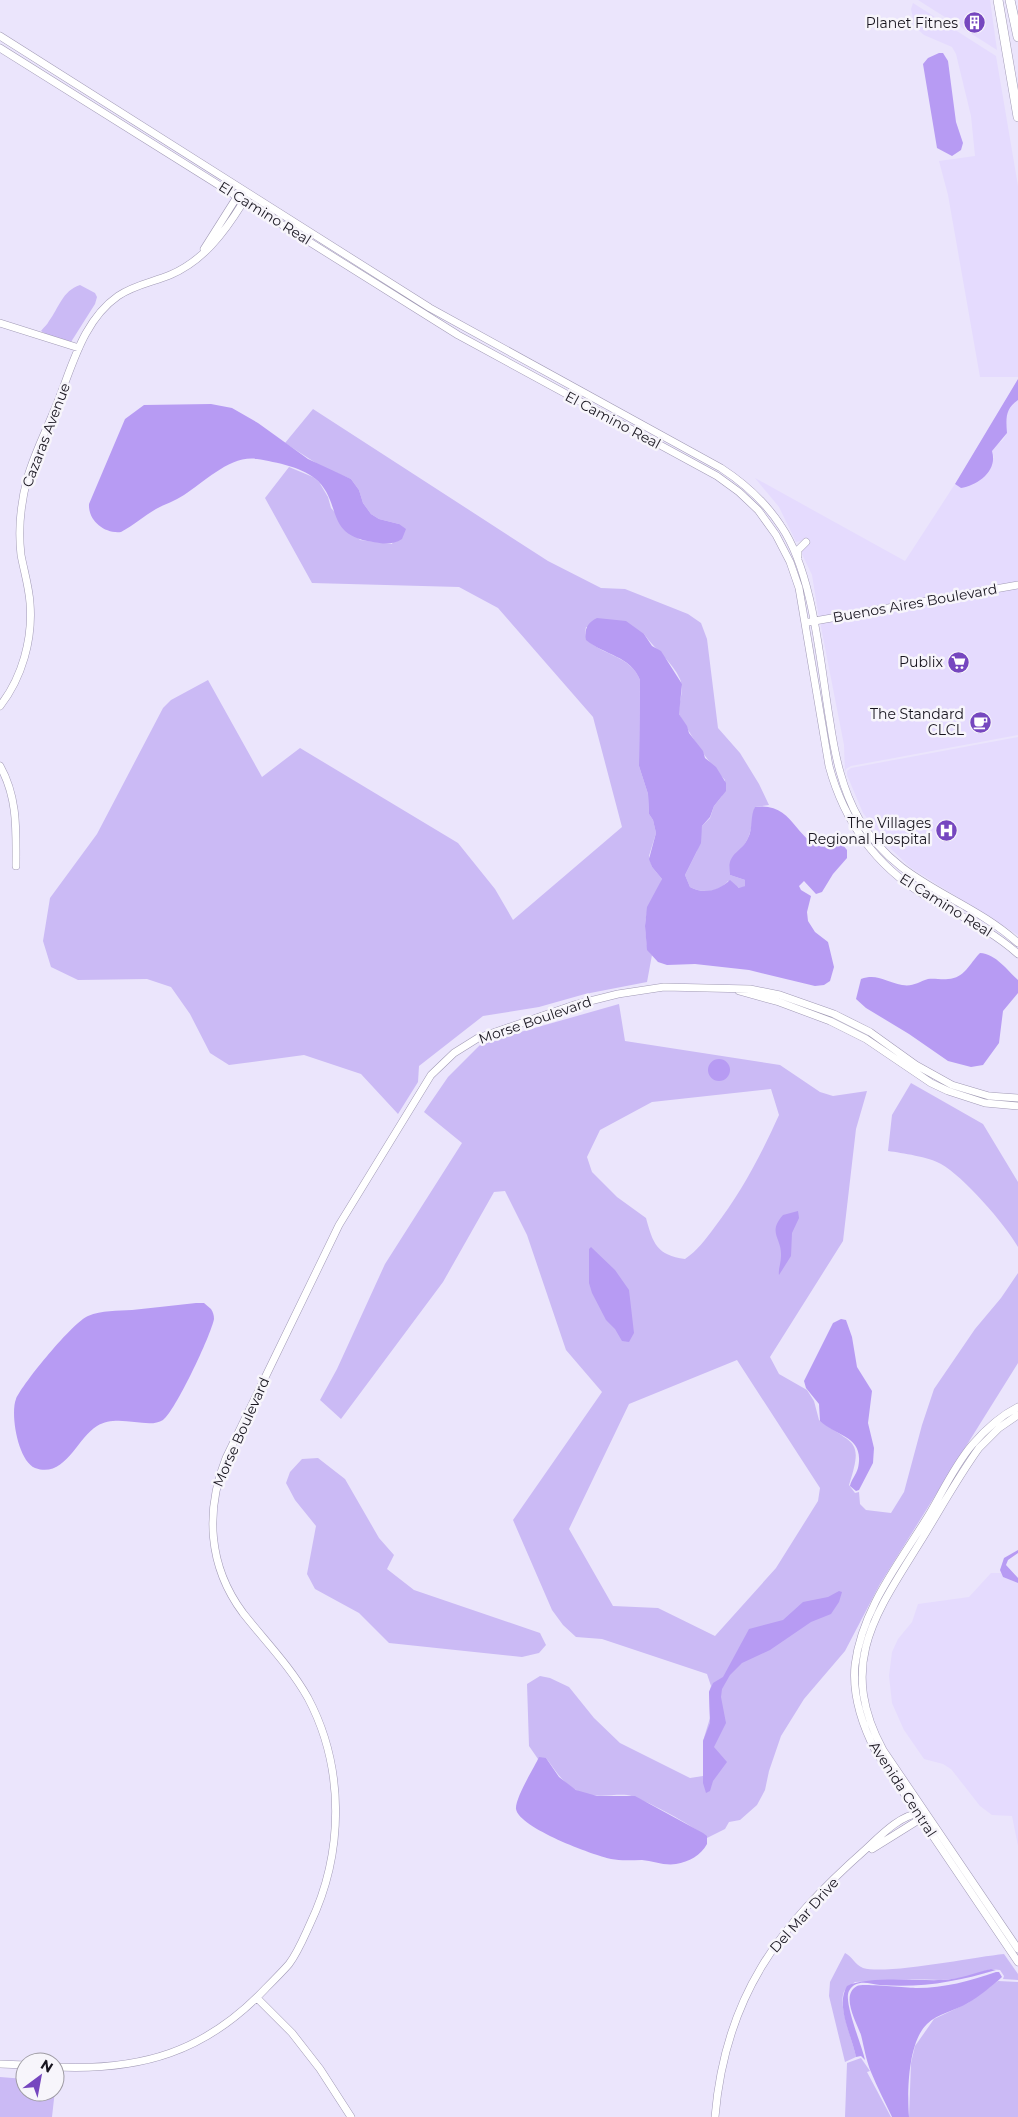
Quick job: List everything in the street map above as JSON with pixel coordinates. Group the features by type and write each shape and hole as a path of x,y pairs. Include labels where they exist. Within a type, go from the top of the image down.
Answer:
{"highway":[{"path":"998,0 1018,117"},
{"path":"1010,0 1018,37"}],"street":[{"name":"El Camino Real","path":"0,36 430,308 721,468 742,483 759,499 781,525 798,559 813,621 837,764 850,804 860,821 882,850 918,881 991,921 1018,943"},
{"name":"El Camino Real","path":"0,48 458,335 717,476 751,502 779,538 799,588 829,766 836,792 855,830 878,858 914,888 987,930 1018,954"},
{"name":"Cazaras Avenue","path":"0,706 19,672 29,636 30,605 21,554 20,529 24,491 32,466 79,348 94,319 118,296 136,286 180,270 202,254 235,200 240,198 245,190"},
{"path":"0,323 79,348"},
{"path":"717,476 721,468"},
{"path":"790,542 796,545 806,542 798,550 798,559"},
{"name":"Buenos Aires Boulevard","path":"804,623 1018,585"},
{"path":"829,766 837,764"},
{"path":"0,766 8,781 14,803 16,866"},
{"path":"914,888 918,881"},
{"name":"Morse Boulevard","path":"65,2067 117,2067 158,2058 179,2050 236,2018 289,1963 322,1900 331,1869 336,1830 336,1787 324,1738 308,1698 284,1662 232,1598 220,1571 212,1543 213,1498 219,1474 338,1226 431,1075 446,1060 478,1038 595,998 664,987 714,987 812,1009 910,1065 970,1092 1003,1098 1018,1098"},
{"name":"Morse Boulevard","path":"910,1065 931,1083 968,1099 1018,1106"},
{"name":"Avenida Central","path":"1018,1407 992,1424 967,1451 874,1620 867,1642 862,1673 866,1707 877,1739 1018,1962"},
{"name":"Avenida Central","path":"921,1534 979,1448 999,1428 1018,1415"},
{"name":"Avenida Central","path":"922,1812 1018,1949"},
{"name":"Del Mar Drive","path":"715,2117 724,2051 734,2019 749,1986 780,1938 855,1859 889,1829 912,1814 922,1812"},
{"path":"257,1998 292,2033 320,2069 352,2117"},
{"path":"0,2064 15,2065"}],"shaded area":[{"path":"918,0 990,0 997,50"},
{"path":"913,3 996,56 1018,186 1018,377 980,377 948,195 939,161 975,156 971,116 956,54 952,47 924,35 915,27 911,9"},
{"path":"943,53 948,61 956,122 963,143 961,150 952,156 937,148 923,64 928,58"},
{"path":"80,285 95,293 97,297 95,304 71,342 41,331 69,291"},
{"path":"1018,379 1018,400 1007,414 1007,433 992,451 992,465 989,471 974,484 961,488 955,484"},
{"path":"1018,400 1018,582 819,618 812,575 800,550 805,540 796,542 779,507 755,478 905,561 955,484 961,488 994,458 992,451 994,446 1003,440 1007,433 1006,413 1010,405"},
{"path":"211,404 232,408 258,423 308,459 351,479 371,514 379,519 399,524 406,529 402,539 392,543 380,543 358,538 348,533 341,526 325,490 312,476 290,466 257,459 237,461 228,465 184,495 156,509 121,532 104,529 94,521 89,510 89,504 125,419 144,405"},
{"path":"313,409 548,561 601,588 625,589 688,614 701,623 707,639 718,728 740,753 769,805 755,807 748,838 731,863 730,875 745,880 745,886 741,889 728,881 720,888 711,891 700,891 690,887 685,875 697,851 702,826 710,818 714,806 722,796 725,780 700,748 679,714 682,688 677,673 644,634 586,627 587,640 601,650 624,661 636,672 640,680 639,766 648,794 649,814 653,820 656,833 649,856 652,867 662,879 649,906 646,918 647,944 652,955 647,982 585,994 539,1007 483,1016 419,1066 418,1082 398,1114 361,1074 304,1055 229,1065 210,1053 190,1014 171,987 147,979 78,980 51,967 43,941 50,898 97,834 163,708 171,700 208,680 262,777 300,748 458,843 495,889 513,920 622,827 593,717 498,608 459,587 312,583 265,498 289,467 313,477 319,482 328,497 331,508 360,540 392,544 399,524 379,519 371,514 351,479 322,467 285,443"},
{"path":"1018,587 1018,735 851,766 846,769 845,773 844,745 820,622"},
{"path":"597,618 626,621 644,634 652,646 661,651 682,684 679,714 689,733 703,751 705,758 716,767 726,783 726,791 714,806 710,817 702,826 701,843 685,875 690,887 701,891 712,890 717,889 730,880 739,888 745,886 745,880 730,875 729,867 732,857 745,843 750,834 752,814 755,807 770,807 781,812 815,844 827,847 842,844 847,850 847,858 833,874 822,892 816,894 804,881 799,886 801,890 811,896 807,912 808,921 815,932 828,942 834,967 830,981 824,985 815,986 749,970 695,964 667,965 658,962 647,950 645,926 647,907 662,879 652,867 649,859 656,833 653,820 649,814 648,794 639,766 640,680 636,672 624,661 586,640 585,633 587,627"},
{"name":"The Villages Regional Hospital","path":"1018,737 1018,935 911,868 891,849 863,813 847,771 851,768"},
{"path":"980,953 996,959 1018,980 1018,993 1003,1011 999,1043 983,1065 971,1067 948,1061 909,1034 866,1008 856,999 861,979 877,977 896,984 912,985 928,979 954,978 963,973"},
{"path":"619,1004 625,1041 780,1065 820,1092 833,1096 867,1091 856,1129 843,1241 770,1357 779,1374 807,1390 814,1401 819,1420 853,1445 856,1459 849,1485 855,1493 859,1492 860,1504 866,1510 891,1513 904,1492 934,1389 975,1329 1001,1298 1018,1273 1018,1363 880,1584 845,1651 804,1699 781,1736 769,1771 765,1790 757,1805 740,1820 729,1822 725,1829 707,1838 682,1821 634,1797 627,1795 596,1796 578,1791 564,1781 546,1758 538,1759 529,1746 527,1684 540,1676 550,1678 569,1687 594,1718 620,1743 690,1778 703,1776 703,1741 710,1718 709,1692 711,1686 707,1674 602,1639 576,1637 563,1625 552,1610 513,1520 602,1392 566,1350 527,1235 505,1191 494,1192 443,1282 341,1419 320,1400 337,1369 385,1264 462,1143 424,1112 448,1077 482,1043","holes":["771,1089 779,1115 765,1145 724,1215 701,1245 685,1259 668,1255 662,1251 651,1235 646,1218 617,1197 592,1172 587,1157 600,1130 652,1102","737,1360 820,1488 818,1501 776,1568 715,1636 658,1608 613,1606 569,1529 629,1404"]},
{"path":"719,1059 727,1062 730,1070 727,1078 719,1081 711,1078 708,1070 711,1062"},
{"path":"911,1083 983,1124 1018,1182 1018,1247 983,1201 950,1170 930,1159 888,1151 892,1115"},
{"path":"798,1211 799,1218 792,1233 791,1256 779,1275 781,1250 776,1236 776,1226 783,1215"},
{"path":"591,1247 615,1270 629,1290 634,1333 629,1342 622,1341 615,1329 606,1320 592,1293 589,1283 589,1249"},
{"path":"204,1303 211,1309 214,1319 192,1372 176,1403 163,1420 157,1423 106,1422 90,1432 70,1456 55,1468 45,1470 35,1468 29,1464 20,1447 15,1426 14,1406 16,1399 38,1367 71,1329 88,1316 99,1313"},
{"path":"841,1319 846,1320 852,1337 857,1367 872,1391 868,1423 874,1448 873,1463 859,1490 856,1491 850,1486 858,1468 859,1457 857,1449 848,1438 820,1421 819,1404 806,1388 804,1381 833,1323"},
{"path":"318,1458 345,1479 379,1538 394,1555 387,1569 414,1590 540,1633 546,1645 539,1653 522,1657 389,1643 359,1613 315,1589 307,1574 316,1526 295,1500 286,1483 290,1472 302,1459"},
{"path":"1018,1550 1018,1553 1008,1560 1006,1565 1018,1578 1018,1583 1003,1577 1000,1570 1004,1558"},
{"path":"991,1573 1001,1573 1003,1577 1018,1583 1018,1846 1012,1816 992,1815 980,1806 951,1769 943,1764 924,1759 904,1730 892,1703 889,1676 892,1652 898,1639 912,1622 918,1604 969,1597"},
{"path":"839,1591 842,1592 839,1602 831,1614 811,1622 770,1650 742,1663 730,1675 722,1689 721,1697 726,1723 714,1747 727,1762 713,1781 710,1791 706,1793 703,1783 703,1741 710,1723 709,1692 713,1683 723,1677 749,1629 783,1620 803,1602 828,1597"},
{"path":"539,1757 546,1758 559,1777 576,1790 597,1796 635,1796 703,1833 707,1836 707,1844 698,1855 690,1860 668,1864 642,1860 611,1859 558,1840 530,1824 520,1816 516,1809 516,1804"},
{"path":"845,1953 860,1967 874,1970 1004,1954 1018,1974 1018,1980 1003,1979 1004,1976 1000,1970 991,1969 963,1978 855,1982 845,1990 843,2004 856,2057 845,2062 829,1996 830,1982"},
{"path":"991,1969 996,1970 953,1981 925,1985 855,1984 849,1991 848,1997 865,2060 861,2056 856,2057 844,2012 844,1994 847,1986 856,1983 867,1981 880,1980 949,1979"},
{"path":"999,1972 1002,1977 986,1991 963,2006 931,2020 921,2032 912,2055 910,2068 909,2117 892,2117 868,2063 861,2035 853,2017 850,2002 852,1990 861,1985 917,1988 937,1987 967,1981"},
{"path":"998,1981 1018,1982 1018,2117 909,2117 911,2063 915,2046 934,2019 968,2003"},
{"path":"861,2058 870,2071 867,2072 891,2117 845,2117 847,2063"},
{"path":"0,2077 15,2078 15,2102 54,2102 52,2117 0,2117"}],"place":[{"name":"Planet Fitnes","path":"974,23"},
{"name":"Publix","path":"959,662"},
{"name":"The Standard CLCL","path":"980,722"},
{"name":"The Villages Regional Hospital","path":"947,831"}]}
